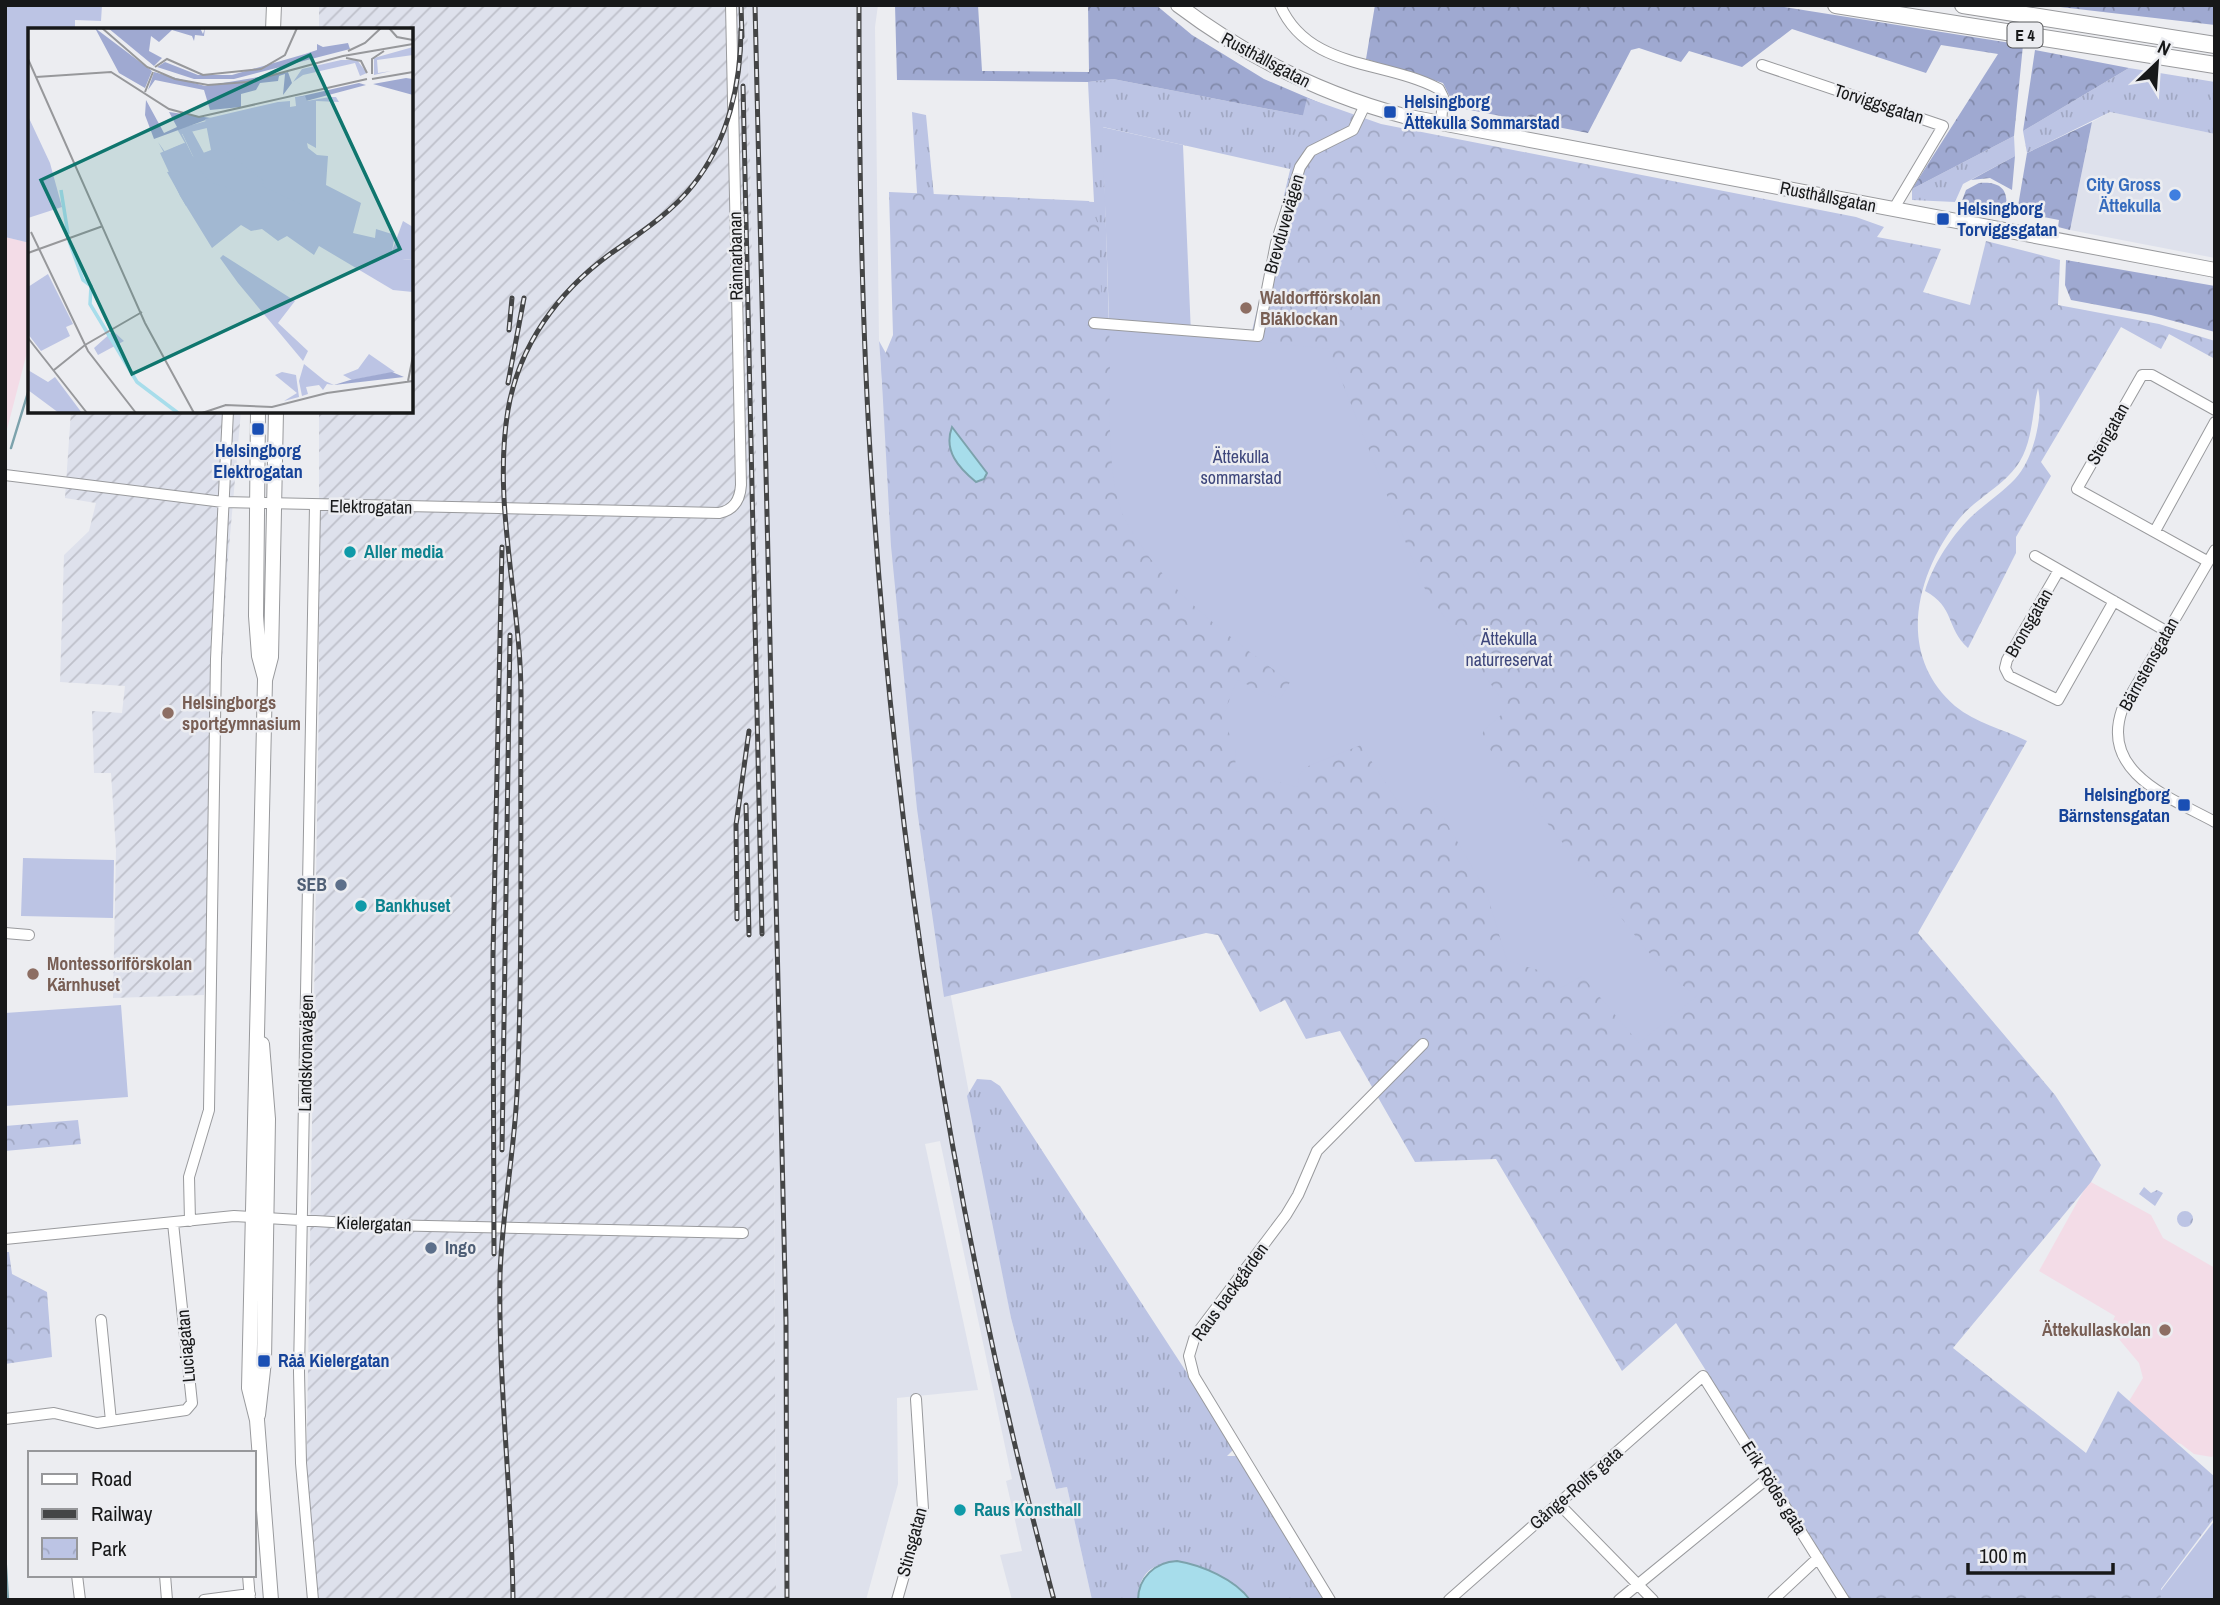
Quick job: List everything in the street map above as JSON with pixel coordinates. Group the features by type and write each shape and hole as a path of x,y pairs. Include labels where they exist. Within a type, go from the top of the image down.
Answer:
{"highway":[{"name":"E 4","path":"1836,5 2215,65"},
{"name":"E 4","path":"1963,5 2215,45"}],"main road":[{"path":"273,28 274,5"},
{"name":"Rusthållsgatan","path":"1178,5 1270,65 1365,105 1441,124 2215,270"},
{"path":"258,413 256,616 259,656 265,680"},
{"path":"271,1600 257,1420 249,1388 268,1119 265,1060 259,1033 265,680 271,657 276,413"}],"street":[{"name":"Rännarbanan","path":"732,5 741,485 735,505"},
{"name":"Rusthållsgatan","path":"1280,5 1295,30 1315,48 1439,89 1443,97 1441,124"},
{"name":"Torviggsgatan","path":"1762,65 1943,126 1893,210"},
{"name":"Brevduvevägen","path":"1094,323 1258,336 1276,243 1300,167 1311,150 1353,130 1365,105"},
{"name":"Stengatan","path":"2207,561 2077,489 2142,375 2152,375 2215,410"},
{"path":"190,1221 190,1177 209,1110 216,659 228,413"},
{"path":"2155,531 2215,422"},
{"name":"Elektrogatan","path":"5,475 223,502 315,506 719,513 735,505"},
{"name":"Landskronavägen","path":"313,1600 301,1463 299,1371 304,1220 315,506"},
{"name":"Bärnstensgatan","path":"2215,550 2122,710 2117,731 2124,761 2141,779 2215,822"},
{"name":"Bronsgatan","path":"2035,556 2166,631"},
{"name":"Bronsgatan","path":"2059,570 2007,660 2005,668 2009,676 2058,700 2114,601"},
{"path":"5,933 29,935"},
{"name":"Raus backgården","path":"1330,1600 1198,1383 1191,1368 1190,1347 1203,1325 1286,1215 1317,1151 1423,1044"},
{"name":"Kielergatan","path":"5,1239 259,1217 381,1225 743,1233"},
{"name":"Luciagatan","path":"6,1419 54,1413 97,1423 186,1410 192,1403 173,1223"},
{"path":"101,1320 111,1421"},
{"name":"Erik Rödes gata","path":"1703,1376 1844,1600"},
{"name":"Gånge-Rolfs gata","path":"1449,1600 1703,1376"},
{"name":"Stinsgatan","path":"897,1600 923,1509 916,1399"},
{"path":"1619,1600 1768,1478"},
{"path":"1558,1503 1653,1600"},
{"path":"1773,1600 1818,1558"},
{"path":"77,1577 80,1600"},
{"path":"165,1577 167,1600"},
{"path":"204,1600 250,1597 248,1577"}],"shaded area":[{"path":"319,5 747,5 757,509 773,945 776,1600 308,1600 305,1552 319,696 319,413 413,413 413,28 319,28"},
{"path":"747,5 878,5 875,27 879,341 902,633 943,954 1011,1318 1056,1489 1067,1487 1092,1600 1012,1600 1000,1555 1022,1551 1006,1481 1012,1479 940,1141 925,1144 978,1390 897,1398 898,1484 866,1600 776,1600 773,945 757,509"},
{"name":"City Gross Ättekulla","path":"2110,112 2215,134 2215,258 2070,230 2092,122"},
{"path":"5,237 28,243 28,349 5,437"},
{"path":"71,413 241,413 227,570 204,995 113,998 116,850 111,773 94,773 92,711 122,713 125,686 60,682 64,555 89,531 96,503 65,498"},
{"path":"952,427 987,473 984,479 976,482 954,458 950,444"},
{"name":"Ättekullaskolan","path":"2089,1181 2151,1215 2163,1238 2215,1268 2215,1454 2212,1457 2194,1454 2181,1444 2117,1421 2143,1378 2139,1363 2118,1338 2112,1323 2115,1316 2039,1271"},
{"path":"1177,1561 1217,1574 1244,1592 1250,1600 1138,1600 1141,1585 1149,1573 1162,1564"}],"green space":[{"path":"5,5 102,5 101,21 75,20 75,28 28,28 28,243 5,237"},
{"path":"895,5 978,5 982,71 1089,72 1088,5 1156,5 1192,35 1264,79 1348,115 1336,122 1113,79 1088,82 897,80"},
{"path":"1375,5 1771,5 2023,45 2014,136 1912,189 1998,54 1941,45 1926,73 1792,29 1742,67 1689,51 1681,62 1639,48 1631,50 1588,133 1455,107 1443,83 1366,59"},
{"path":"2043,5 2215,5 2215,25"},
{"path":"2035,50 2129,68 2023,131"},
{"path":"2129,68 2215,82 2215,134 2110,112 2027,153 2023,131"},
{"path":"1113,79 1336,122 1298,155 1290,169 1103,127 1109,329 902,633 879,341 888,357 924,305 912,112 926,115 941,268 998,197 1094,202 1088,82"},
{"name":"Ättekulla naturreservat","path":"1307,98 1381,124 1856,217 1884,227 1877,237 1941,249 1923,292 1970,305 1986,241 2060,260 2058,305 2159,324 2215,341 2215,359 2169,334 2161,349 2121,327 2041,462 2051,476 2016,537 2016,553 1968,648 1956,633 1941,604 1925,591 1947,545 1972,516 2009,485 2022,470 2036,436 2040,410 2038,388 2030,435 2020,461 2007,478 1966,511 1944,541 1923,589 1918,614 1924,663 1936,685 1963,712 2027,741 1918,933 2055,1095 2101,1165 2091,1182 1953,1348 2086,1453 2118,1391 2215,1477 2215,1517 2161,1589 2162,1600 1850,1600 1676,1323 1622,1371 1496,1159 1415,1162 1340,1031 1306,1039 1285,1000 1260,1012 1218,935 1206,933 944,997 917,809 891,546 881,364 893,335 889,192 1089,201 1099,227 1102,321 1252,331"},
{"path":"2092,122 2070,230 2058,227 2059,220 2017,212 2027,153"},
{"name":"Ättekulla sommarstad","path":"1102,127 1183,145 1191,334 1329,349 1423,586 1508,709 1484,730 1481,738 1644,947 1671,977 1697,996 1639,1043 1582,976 1561,988 1538,970 1507,961 1486,891 1431,796 1403,810 1361,745 1306,767 1300,774 1297,787 1235,771 1236,747 1222,719 1237,680 1280,699 1290,682 1220,629 1177,589 1157,568 1140,544 1119,504 1110,440 1110,356"},
{"path":"2014,136 2015,156 1963,184 1955,202 1912,200 1912,189"},
{"path":"2015,156 2012,190 1990,178 1971,180"},
{"path":"1979,183 1995,184 2004,191 2007,203 2005,218 1960,206 1966,190"},
{"path":"2066,260 2215,286 2215,332 2151,315 2071,300 2065,285"},
{"path":"23,858 114,860 113,918 21,916"},
{"path":"121,1005 128,1097 5,1106 5,1013"},
{"path":"977,1079 991,1080 1000,1086 1232,1442 1234,1449 1227,1456 1242,1456 1325,1600 1250,1600 1239,1588 1205,1569 1168,1563 1152,1568 1142,1580 1138,1600 1092,1600 1067,1487 1056,1489 1011,1318 967,1096"},
{"path":"78,1120 81,1144 5,1151 5,1126"},
{"path":"2144,1187 2151,1193 2157,1190 2163,1193 2155,1206 2139,1194"},
{"path":"2182,1211 2188,1211 2193,1219 2191,1225 2182,1227 2177,1222 2177,1216"},
{"path":"5,1252 9,1252 12,1274 47,1292 52,1357 5,1364"},
{"path":"2215,1520 2215,1600 2163,1600 2159,1593"}],"waterway":[{"path":"11,448 28,393"},
{"path":"5,1552 8,1600"}],"railway":[{"path":"741,5 742,37"},
{"path":"755,5 786,1322 787,1600"},
{"path":"859,5 861,236 871,467 882,610 913,896 934,1038 987,1321 1054,1600"},
{"path":"513,1600 500,1316 501,1252 517,1093 521,946 520,665 503,482 508,410 513,386 531,342 558,303 591,269 675,205 705,168 724,131 730,111 738,70 741,29"},
{"path":"743,86 762,934"},
{"path":"509,330 512,298"},
{"path":"508,383 524,298"},
{"path":"494,1254 493,955 502,547"},
{"path":"502,1150 510,635"},
{"path":"737,919 736,825 749,731"},
{"path":"746,805 749,935"}],"place":[{"name":"Helsingborg Ättekulla Sommarstad","path":"1390,112"},
{"name":"City Gross Ättekulla","path":"2175,195"},
{"name":"Helsingborg Torviggsgatan","path":"1943,219"},
{"name":"Waldorfförskolan Blåklockan","path":"1246,308"},
{"name":"Helsingborg Elektrogatan","path":"258,429"},
{"name":"Aller media","path":"350,552"},
{"name":"Helsingborgs sportgymnasium","path":"168,713"},
{"name":"Helsingborg Bärnstensgatan","path":"2184,805"},
{"name":"SEB","path":"341,885"},
{"name":"Bankhuset","path":"361,906"},
{"name":"Montessoriförskolan Kärnhuset","path":"33,974"},
{"name":"Ingo","path":"431,1248"},
{"name":"Ättekullaskolan","path":"2165,1330"},
{"name":"Råå Kielergatan","path":"264,1361"},
{"name":"Raus Konsthall","path":"960,1510"}]}
